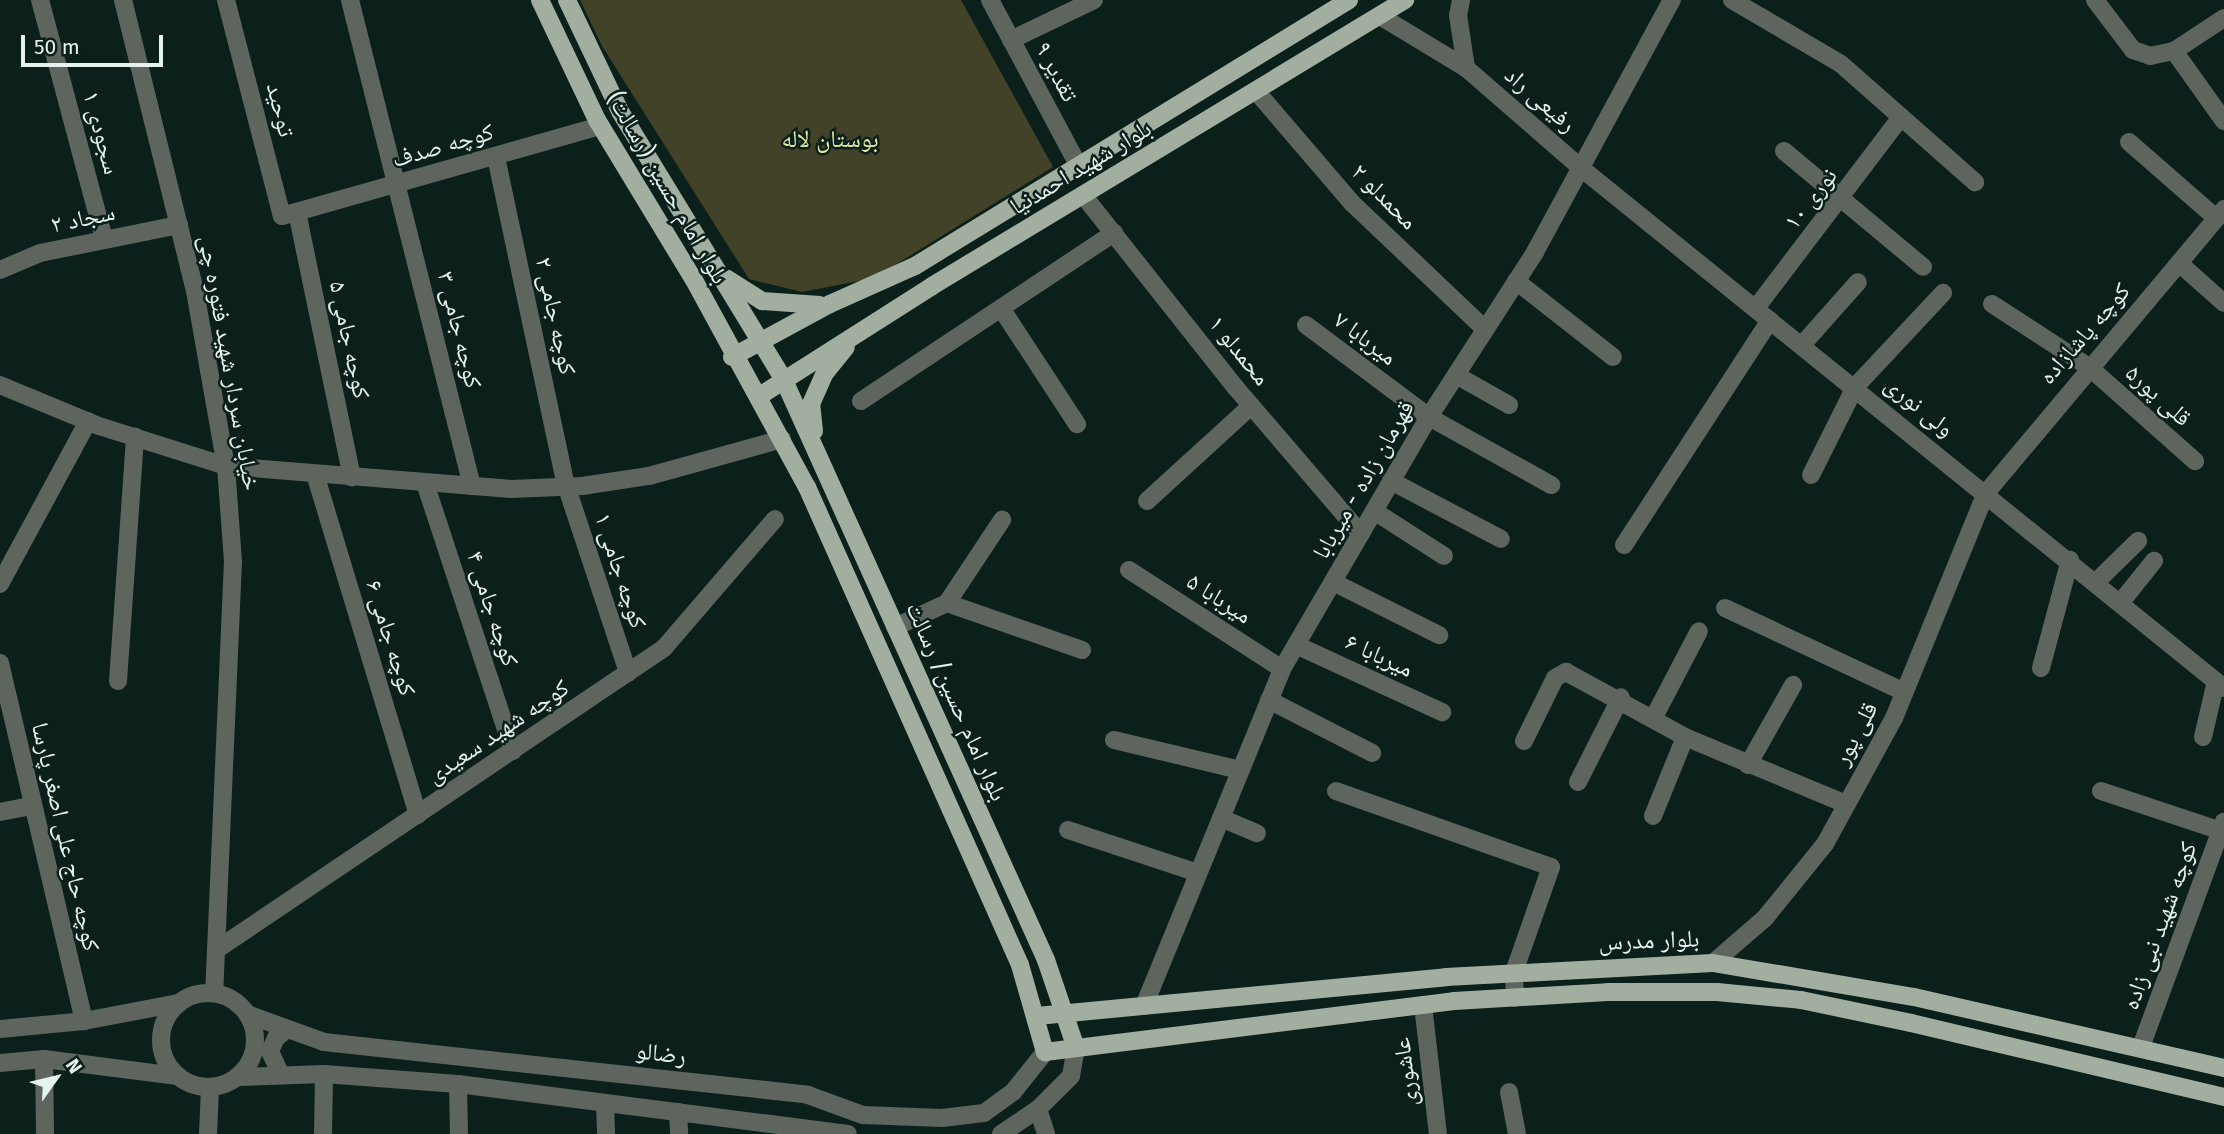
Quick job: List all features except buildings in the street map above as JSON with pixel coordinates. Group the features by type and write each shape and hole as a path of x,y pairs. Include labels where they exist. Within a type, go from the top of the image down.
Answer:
{"main road":[{"name":"بلوار امام حسین (رسالت)","path":"540,0 601,126 694,280 732,357 758,397"},
{"name":"بلوار امام حسین (رسالت)","path":"566,0 621,113 783,379"},
{"name":"بلوار شهید احمدنیا","path":"732,357 830,304 915,267 1349,0"},
{"name":"بلوار شهید احمدنیا","path":"758,397 783,379 1405,0"},
{"path":"720,274 762,301 799,307 830,304"},
{"path":"815,445 811,404 825,373 854,337"},
{"name":"بلوار امام حسین/ رسالت","path":"783,379 815,445 1066,1011 1076,1048"},
{"name":"بلوار امام حسین/ رسالت","path":"758,397 782,439 1014,953 1037,1016 1045,1052"},
{"name":"بلوار مدرس","path":"1037,1016 1066,1011 1514,972 1713,963 1914,997 2224,1068"},
{"name":"بلوار مدرس","path":"1045,1052 1423,1005 1515,998 1717,992 1801,1000 2224,1097"}],"street":[{"name":"سجودی ۱","path":"40,0 104,239"},
{"name":"خیابان سردار شهید فتوره چی","path":"123,0 179,225 226,466 233,561 214,993"},
{"name":"توحید","path":"226,0 282,216 297,212"},
{"name":"کوچه جامی ۳","path":"350,0 399,184 472,486"},
{"name":"۹ تقدیر","path":"990,0 1079,167"},
{"path":"1011,40 1094,0"},
{"name":"رفیعی راد","path":"1461,0 1458,15 1466,68"},
{"name":"قهرمان زاده - میربابا","path":"1144,1006 1282,669 1429,417 1516,281 1672,0"},
{"path":"1732,0 1841,64 1975,183"},
{"path":"2095,0 2133,50 2150,56 2174,51 2224,18"},
{"name":"رفیعی راد","path":"1380,16 1466,68 1581,168"},
{"path":"2174,51 2224,121"},
{"name":"محمدلو ۲","path":"1256,91 1352,203 1485,329"},
{"name":"نوری ۱۰","path":"1756,308 1841,201 1901,117"},
{"name":"کوچه صدف","path":"297,212 601,126"},
{"path":"2129,142 2220,214"},
{"path":"1784,151 1923,267"},
{"name":"کوچه جامی ۲","path":"496,156 566,485"},
{"name":"ولی نوری","path":"1581,168 2070,560 2220,684"},
{"name":"محمدلو ۱","path":"1083,195 1251,406 1360,534"},
{"name":"کوچه جامی ۵","path":"297,212 352,477"},
{"name":"کوچه پاشازاده","path":"1986,493 2220,214"},
{"name":"سجاد ۲","path":"0,270 40,253 179,225"},
{"path":"861,401 1114,233"},
{"path":"2179,263 2224,303"},
{"path":"1516,281 1614,357"},
{"path":"1802,345 1858,282"},
{"path":"1811,475 1855,387 1943,293"},
{"name":"قلی پور۵","path":"1992,304 2089,367 2195,461"},
{"path":"1001,308 1077,424"},
{"path":"1624,545 1770,320"},
{"name":"میربابا ۷","path":"1306,325 1429,417 1551,485"},
{"path":"1456,375 1509,405"},
{"path":"0,385 88,421 226,466 425,483 472,486 566,485 649,476 782,439"},
{"path":"1147,501 1251,406"},
{"path":"0,584 88,421"},
{"path":"118,681 135,437"},
{"name":"کوچه جامی ۶","path":"316,474 418,815"},
{"path":"1391,481 1501,540"},
{"name":"کوچه جامی ۴","path":"425,483 513,751"},
{"name":"کوچه جامی ۱","path":"566,485 628,673"},
{"name":"قلی پور","path":"1713,963 1765,918 1825,844 1904,692 1986,493"},
{"path":"1374,511 1444,556"},
{"name":"کوچه شهید سعیدی","path":"216,950 664,648 775,519"},
{"path":"895,626 947,603 1002,520"},
{"path":"2096,582 2138,541"},
{"path":"2040,668 2070,560"},
{"path":"2121,603 2154,561"},
{"name":"میربابا ۵","path":"1129,570 1282,669"},
{"path":"1333,582 1439,635"},
{"path":"947,603 1082,650"},
{"path":"1725,608 1904,692"},
{"path":"1653,719 1699,631"},
{"name":"میربابا ۶","path":"1296,645 1442,712"},
{"name":"کوچه حاج علی اصغر پارسا","path":"0,663 83,1021"},
{"path":"1524,741 1561,674 1566,672 1621,698 1685,737 1846,804"},
{"path":"2203,737 2220,684"},
{"path":"1748,765 1793,685"},
{"path":"1578,782 1621,698"},
{"path":"1269,700 1372,753"},
{"path":"1653,816 1685,737"},
{"path":"1114,740 1240,770"},
{"path":"2101,790 2222,826"},
{"path":"1336,791 1550,867 1514,972 1515,998"},
{"path":"0,812 31,806"},
{"path":"1221,818 1257,833"},
{"name":"کوچه شهید نبی زاده","path":"2141,1047 2222,826"},
{"path":"1068,830 1198,873"},
{"path":"0,1029 83,1021 178,1003 195,994 214,993 233,1000 247,1014 256,1035 252,1058 239,1077"},
{"path":"176,1076 164,1059 160,1039 165,1019 178,1003"},
{"name":"عاشوری","path":"1423,1005 1438,1134"},
{"name":"رضالو","path":"247,1014 324,1042 808,1096 863,1115 929,1118 984,1112 1013,1092 1045,1052"},
{"path":"281,1075 270,1051 276,1038 287,1029"},
{"path":"1001,1134 1038,1110 1071,1076 1076,1048"},
{"path":"44,1059 45,1134"},
{"path":"0,1063 44,1059 176,1076 192,1085 210,1088 239,1077 324,1074 458,1084 811,1132 849,1134"},
{"path":"323,1134 324,1074"},
{"path":"458,1084 458,1134"},
{"path":"208,1134 210,1088"},
{"path":"1509,1092 1517,1134"},
{"path":"606,1103 606,1134"},
{"path":"1038,1110 1046,1134"},
{"path":"678,1112 679,1134"}],"green space":[{"name":"بوستان لاله","path":"580,0 961,0 1053,167 874,278 802,292 749,279 602,46"}]}
